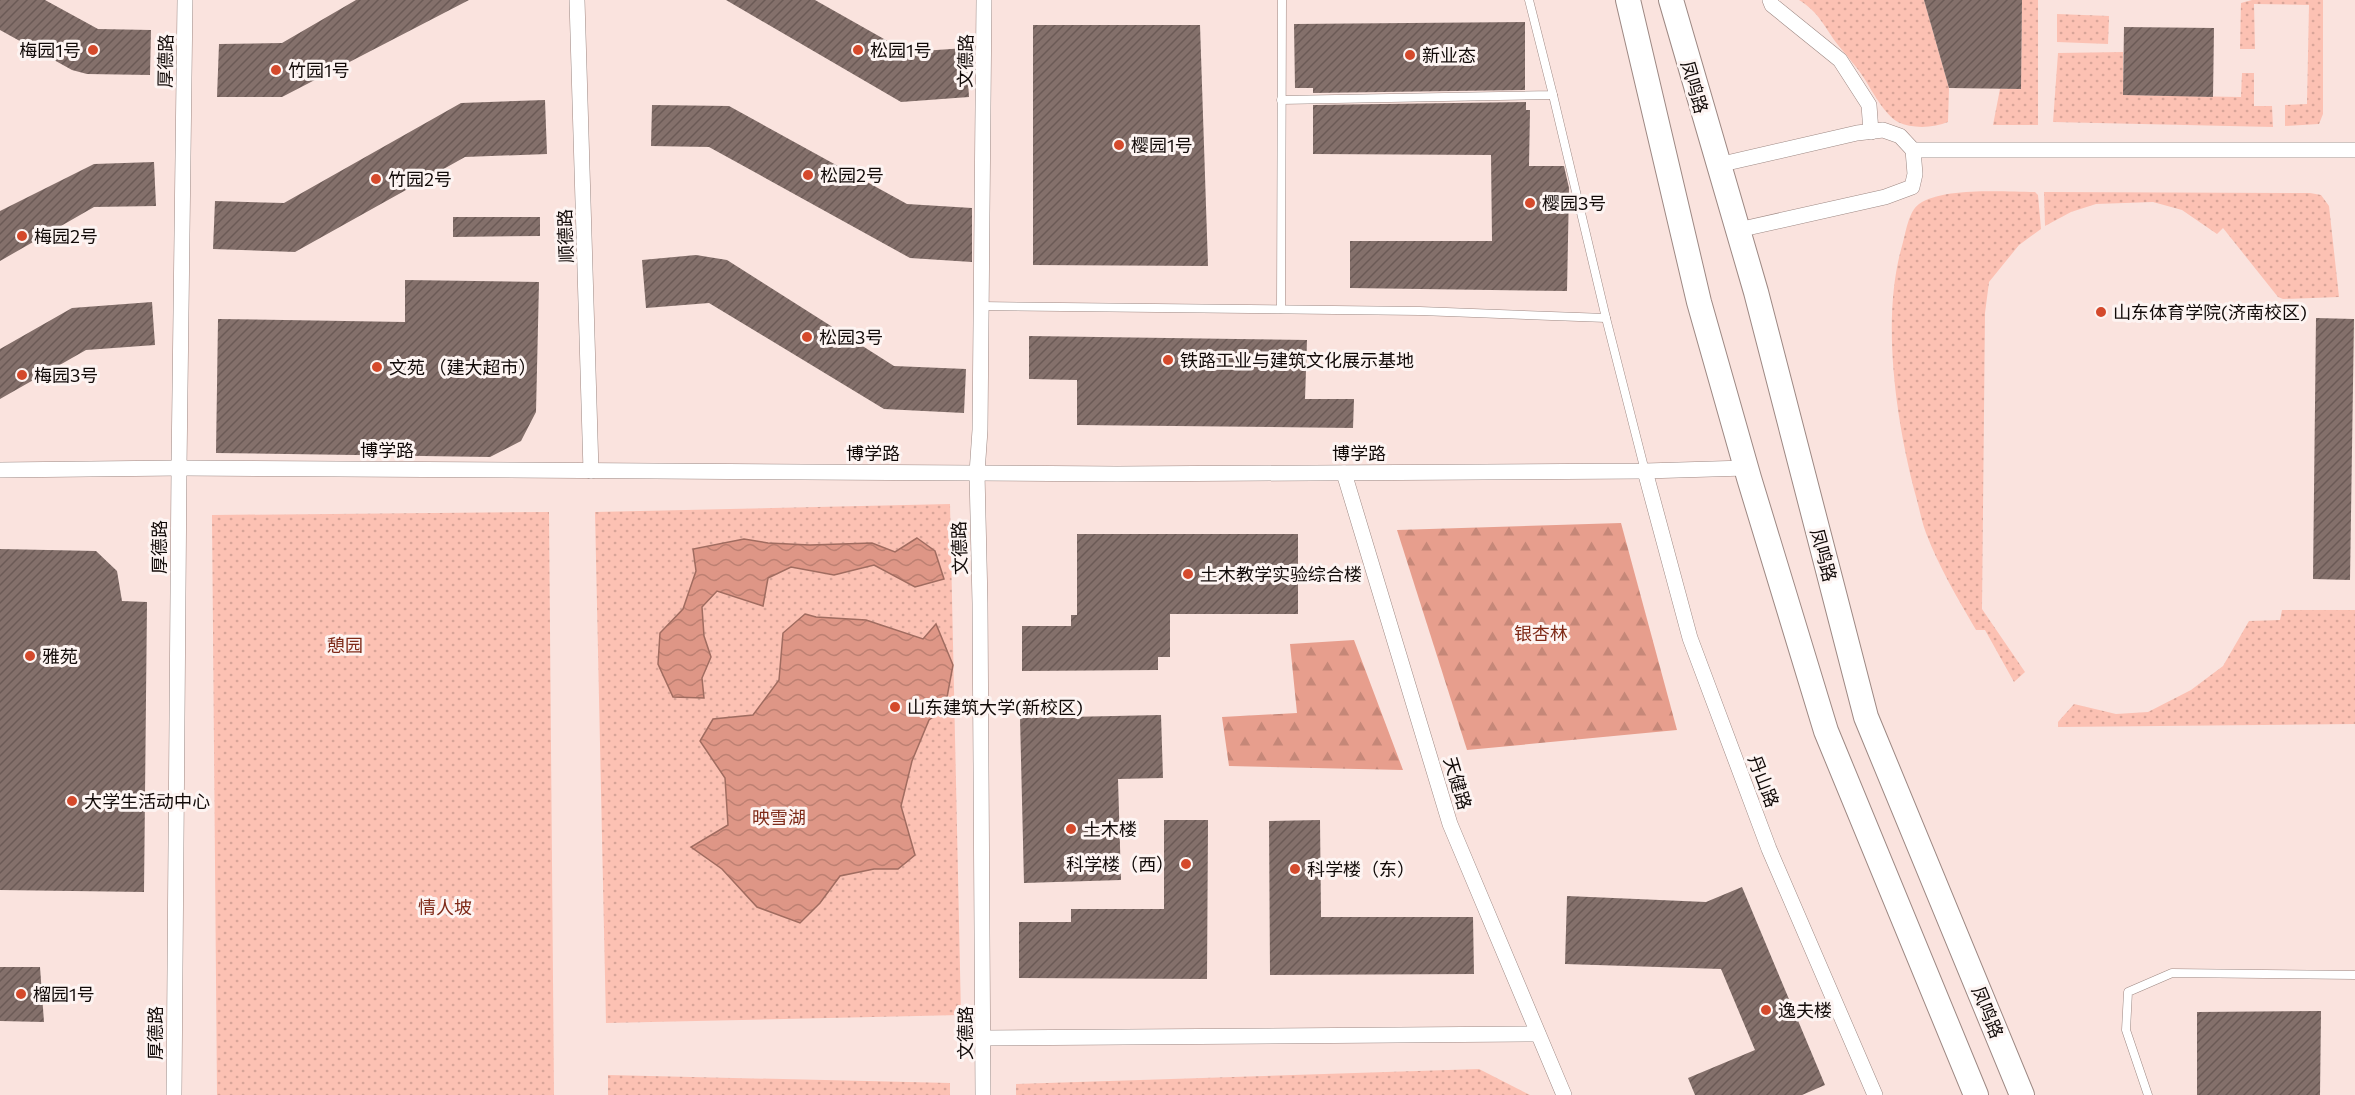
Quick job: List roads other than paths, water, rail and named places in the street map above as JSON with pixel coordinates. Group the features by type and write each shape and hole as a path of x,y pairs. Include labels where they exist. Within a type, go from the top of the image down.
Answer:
{"main road":[{"path":"1628,0 1699,302 1746,468 1826,731 1976,1095"},
{"name":"凤鸣路","path":"1671,0 1756,292 1866,717 2022,1095"}],"street":[{"name":"厚德路","path":"174,1095 178,468 185,0"},
{"name":"顺德路","path":"577,0 591,471"},
{"name":"文德路","path":"983,1095 981,636 977,473 980,430 984,0"},
{"path":"1770,0 1772,5 1840,60 1869,105 1870,132"},
{"path":"1718,165 1883,130 1900,136 1913,150 1915,174 1912,187 1885,197 1738,230"},
{"path":"1913,150 2355,150"},
{"name":"博学路","path":"0,470 178,468 1344,473 1746,468"},
{"name":"丹山路","path":"1645,471 1694,649 1769,849 1875,1095"},
{"name":"天健路","path":"1344,473 1450,824 1564,1095"},
{"path":"984,1038 1538,1034"}],"lane":[{"path":"1281,309 1282,0"},
{"path":"1529,0 1645,471"},
{"path":"1281,100 1553,95"},
{"path":"981,306 1420,311 1606,318"},
{"path":"2148,1095 2126,1030 2128,992 2172,973 2355,975"}],"water":[{"path":"917,538 935,551 944,579 915,587 874,565 834,575 791,567 768,578 763,606 717,591 702,607 704,636 711,657 702,678 704,698 673,697 658,664 660,633 683,609 696,571 693,549 744,539 768,543 810,545 872,543 895,552"},
{"path":"805,614 816,617 866,620 923,639 936,624 953,665 945,708 929,720 912,761 901,806 915,855 898,869 874,869 840,876 820,903 800,923 757,907 722,869 691,847 728,825 725,778 700,741 713,719 753,715 779,680 783,633"}],"place":[{"name":"梅园1号","path":"93,50"},
{"name":"松园1号","path":"858,50"},
{"name":"新业态","path":"1410,55"},
{"name":"竹园1号","path":"276,70"},
{"name":"樱园1号","path":"1119,145"},
{"name":"松园2号","path":"808,175"},
{"name":"竹园2号","path":"376,179"},
{"name":"樱园3号","path":"1530,203"},
{"name":"梅园2号","path":"22,236"},
{"name":"山东体育学院(济南校区)","path":"2101,312"},
{"name":"松园3号","path":"807,337"},
{"name":"铁路工业与建筑文化展示基地","path":"1168,360"},
{"name":"文苑 （建大超市）","path":"377,367"},
{"name":"梅园3号","path":"22,375"},
{"name":"土木教学实验综合楼","path":"1188,574"},
{"name":"雅苑","path":"30,656"},
{"name":"山东建筑大学(新校区)","path":"895,707"},
{"name":"大学生活动中心","path":"72,801"},
{"name":"土木楼","path":"1071,829"},
{"name":"科学楼（西）","path":"1186,864"},
{"name":"科学楼（东）","path":"1295,869"},
{"name":"榴园1号","path":"21,994"},
{"name":"逸夫楼","path":"1766,1010"}],"park label":[{"name":"银杏林","path":"1541,633"},
{"name":"憩园","path":"345,645"},
{"name":"映雪湖","path":"779,817"},
{"name":"情人坡","path":"445,907"}]}
